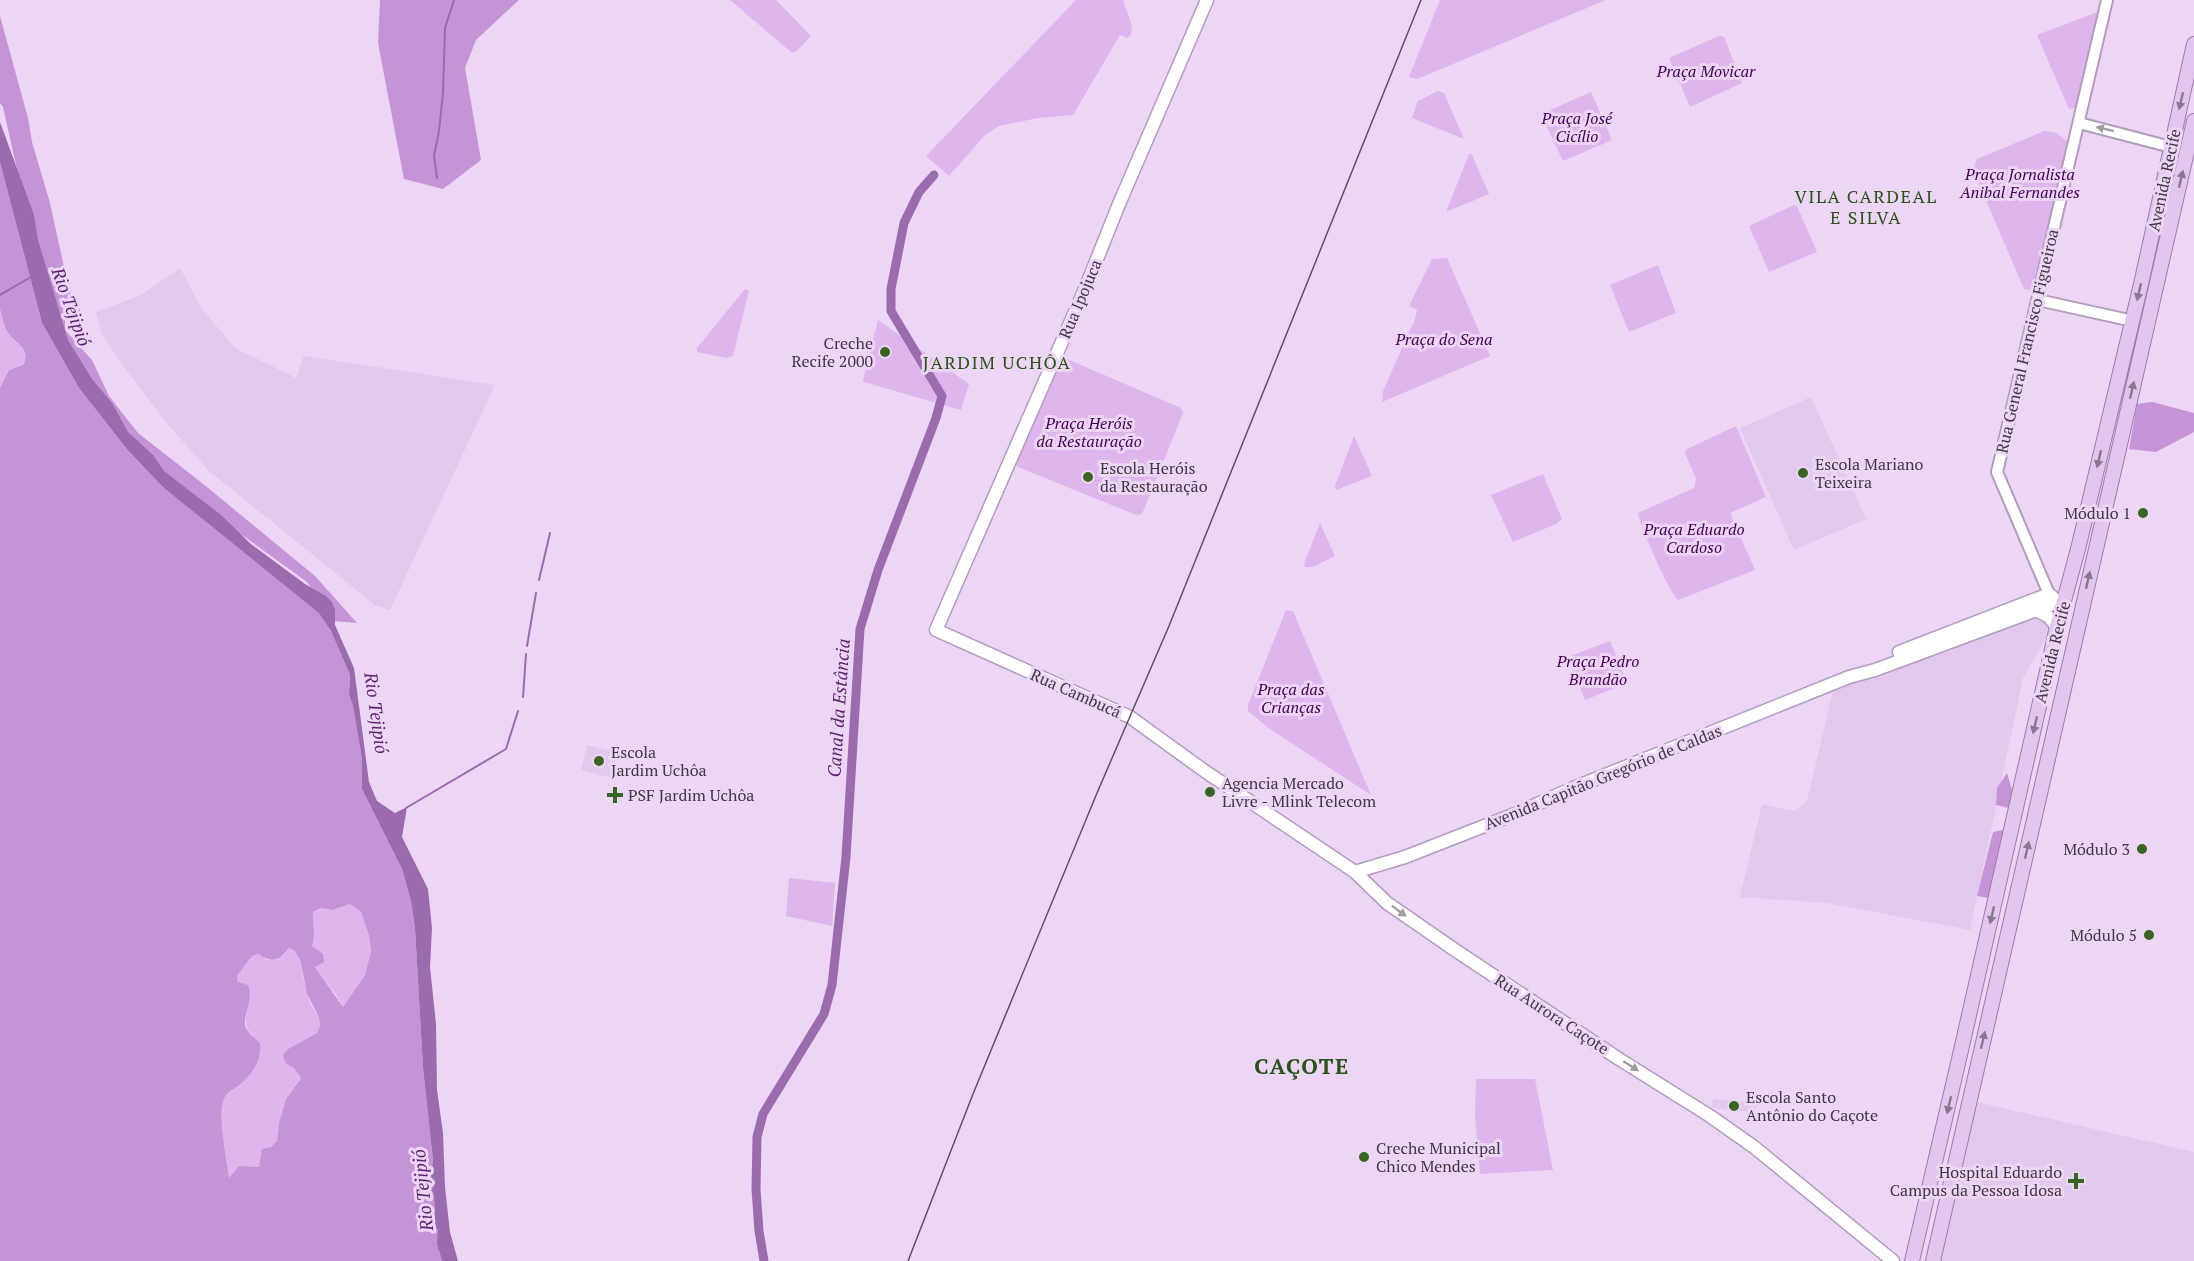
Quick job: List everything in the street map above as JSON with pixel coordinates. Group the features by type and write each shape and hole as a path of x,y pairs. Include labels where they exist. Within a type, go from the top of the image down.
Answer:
{"main road":[{"name":"Rua Ipojuca","path":"936,630 1085,289 1207,0"},
{"name":"Avenida Recife","path":"1912,1261 2057,627 2057,601 2133,321 2194,44"},
{"name":"Avenida Recife","path":"1933,1261 2194,121"},
{"path":"2052,739 2051,721 2072,619 2070,611 2057,601"},
{"name":"Avenida Capitão Gregório de Caldas","path":"1355,872 1398,860 1849,677 1875,670 2057,601"},
{"name":"Avenida Capitão Gregório de Caldas","path":"1849,677 1880,659 2057,601"},
{"path":"2036,610 2049,617 2057,627"},
{"name":"Rua Cambucá","path":"936,630 1128,716 1206,772"},
{"name":"Rua Aurora Caçote","path":"1206,772 1355,872 1387,903 1446,945 1754,1147 1893,1261"}],"street":[{"name":"Rua General Francisco Figueiroa","path":"2057,601 1997,472 2107,0"},
{"path":"2079,123 2171,147"},
{"path":"2038,300 2133,321"}],"shaded area":[{"path":"380,0 519,0 476,40 465,68 481,160 443,189 404,179 378,43"},
{"path":"0,16 50,203 69,290 82,314 65,311 65,330 92,360 109,396 138,433 315,576 357,623 332,621 307,582 231,527 142,457 77,372 34,246 3,107 0,103"},
{"name":"Rio Tejipió","path":"0,122 34,215 38,240 68,340 92,379 112,403 128,432 153,455 164,471 221,515 251,544 332,602 335,610 335,625 354,668 369,782 377,801 395,813 407,807 402,837 428,889 432,928 430,967 436,1024 437,1090 443,1133 445,1187 450,1232 458,1261 442,1261 437,1244 438,1230 435,1225 434,1194 431,1190 434,1187 431,1175 433,1160 423,1068 415,928 411,901 402,869 362,789 362,759 349,695 350,675 331,631 319,613 163,487 126,448 79,388 42,323 0,162"},
{"path":"0,162 42,323 79,388 126,448 319,612 331,631 350,675 349,695 362,759 362,789 402,869 411,901 415,928 423,1068 433,1160 431,1175 434,1184 434,1214 439,1230 439,1251 442,1261 0,1261 0,388 9,370 23,365 26,355 22,347 7,331 0,309","holes":["350,904 361,912 371,951 365,975 343,1007 315,967 324,962 323,954 312,946 313,912 321,908 332,910","289,948 295,951 301,962 307,994 319,1017 320,1026 317,1033 288,1049 283,1055 285,1063 294,1068 301,1078 286,1099 279,1123 277,1141 271,1147 262,1149 259,1167 239,1166 229,1178 222,1126 222,1106 230,1091 252,1072 258,1062 260,1050 260,1043 249,1032 245,1024 250,991 248,985 238,982 237,976 252,956 258,954 267,959 275,959 282,956"]},
{"path":"180,268 202,309 235,348 296,378 304,356 495,385 390,610 375,605 209,471 170,427 101,333 96,312 141,295"},
{"name":"Escola Mariano Teixeira","path":"1811,397 1866,519 1794,550 1740,428"},
{"path":"2152,402 2194,413 2194,432 2156,452 2129,449 2137,404"},
{"path":"2027,618 2045,620 2052,628 2023,678 1970,930 1827,903 1740,897 1762,804 1794,811 1807,801 1833,691"},
{"name":"Escola Jardim Uchôa","path":"587,745 617,753 611,778 581,770"},
{"path":"2007,773 2012,790 2009,808 1996,805 1997,788"},
{"path":"2003,830 1989,898 1977,896 1993,832"},
{"name":"Escola Santo Antônio do Caçote","path":"1713,1099 1756,1103 1755,1112 1712,1108"},
{"name":"Hospital Eduardo Campus da Pessoa Idosa","path":"1977,1102 2194,1152 2194,1261 1939,1261"}],"green space":[{"path":"730,0 776,0 811,36 797,51 792,53"},
{"path":"1076,0 1123,0 1132,26 1131,35 1127,38 1120,35 1073,115 1038,118 999,126 985,135 949,176 926,156"},
{"path":"1440,0 1606,0 1417,79 1409,77"},
{"path":"2100,11 2079,107 2069,109 2037,35"},
{"name":"Praça Movicar","path":"1719,36 1724,37 1742,83 1690,107 1669,58"},
{"path":"1438,91 1444,93 1464,139 1412,118 1418,101"},
{"name":"Praça José Cicílio","path":"1591,92 1612,140 1563,161 1541,114"},
{"name":"Praça Jornalista Anibal Fernandes","path":"2044,131 2057,133 2069,143 2035,291 2024,289 1973,170 1977,159"},
{"path":"1471,153 1489,194 1446,212 1469,154"},
{"path":"1794,205 1797,206 1817,252 1769,272 1749,226"},
{"name":"Praça do Sena","path":"1447,258 1490,356 1382,402 1383,391 1415,319 1417,310 1409,306 1432,259"},
{"path":"1658,265 1676,313 1629,332 1610,285"},
{"path":"745,289 749,291 733,356 726,358 697,352 697,348"},
{"path":"0,309 7,331 22,347 26,355 23,365 9,370 0,388"},
{"path":"878,320 969,384 961,410 864,382"},
{"name":"Praça Heróis da Restauração","path":"1059,357 1181,408 1183,413 1142,514 1136,515 1018,467 1014,463"},
{"name":"Praça Eduardo Cardoso","path":"1736,426 1766,497 1730,513 1755,570 1678,600 1655,558 1638,513 1694,488 1696,479 1685,450"},
{"path":"1354,436 1372,476 1336,490 1335,486"},
{"path":"1543,474 1562,519 1556,524 1513,542 1491,495"},
{"path":"1320,523 1335,556 1313,567 1305,567 1304,564"},
{"name":"Praça das Crianças","path":"1286,610 1293,611 1371,795 1270,729 1248,711 1248,705"},
{"name":"Praça Pedro Brandão","path":"1610,641 1627,683 1585,700 1568,657"},
{"path":"789,878 835,883 832,926 786,916"},
{"path":"350,904 361,912 371,951 365,975 343,1007 314,966 316,951 312,946 313,912 321,908 332,910"},
{"path":"289,948 295,951 302,962 303,977 310,1003 319,1017 320,1026 317,1033 288,1049 285,1063 294,1068 301,1077 286,1099 279,1123 277,1141 259,1167 249,1166 229,1179 222,1126 222,1106 226,1095 242,1082 258,1062 260,1050 260,1043 246,1025 251,992 238,982 237,976 252,956 258,954 268,960 284,955"},
{"path":"1476,1079 1535,1079 1553,1170 1480,1174 1475,1116"}],"waterway":[{"path":"437,178 434,156 443,93 445,28 454,0"},
{"name":"Canal da Estância","path":"764,1261 756,1189 757,1137 763,1114 824,1014 832,985 846,857 860,629 878,570 936,418 942,396 891,311 891,289 904,223 919,192 934,175"},
{"path":"0,295 31,277"},
{"path":"539,580 550,533"},
{"path":"527,646 536,593"},
{"path":"523,697 526,654"},
{"path":"406,808 506,749 518,711"}],"tram line":[{"path":"908,1261 973,1094 1097,793 1169,626 1421,0"}],"place":[{"name":"Creche Recife 2000","path":"885,352"},
{"name":"Escola Mariano Teixeira","path":"1803,473"},
{"name":"Escola Heróis da Restauração","path":"1088,477"},
{"name":"Módulo 1","path":"2143,513"},
{"name":"Escola Jardim Uchôa","path":"599,761"},
{"name":"Agencia Mercado Livre - Mlink Telecom","path":"1210,792"},
{"name":"PSF Jardim Uchôa","path":"615,795"},
{"name":"Módulo 3","path":"2142,849"},
{"name":"Módulo 5","path":"2149,935"},
{"name":"Escola Santo Antônio do Caçote","path":"1734,1106"},
{"name":"Creche Municipal Chico Mendes","path":"1364,1157"},
{"name":"Hospital Eduardo Campus da Pessoa Idosa","path":"2076,1181"}],"district":[{"name":"VILA CARDEAL E SILVA","path":"1866,207"},
{"name":"JARDIM UCHÔA","path":"997,363"},
{"name":"CAÇOTE","path":"1302,1066"}]}
